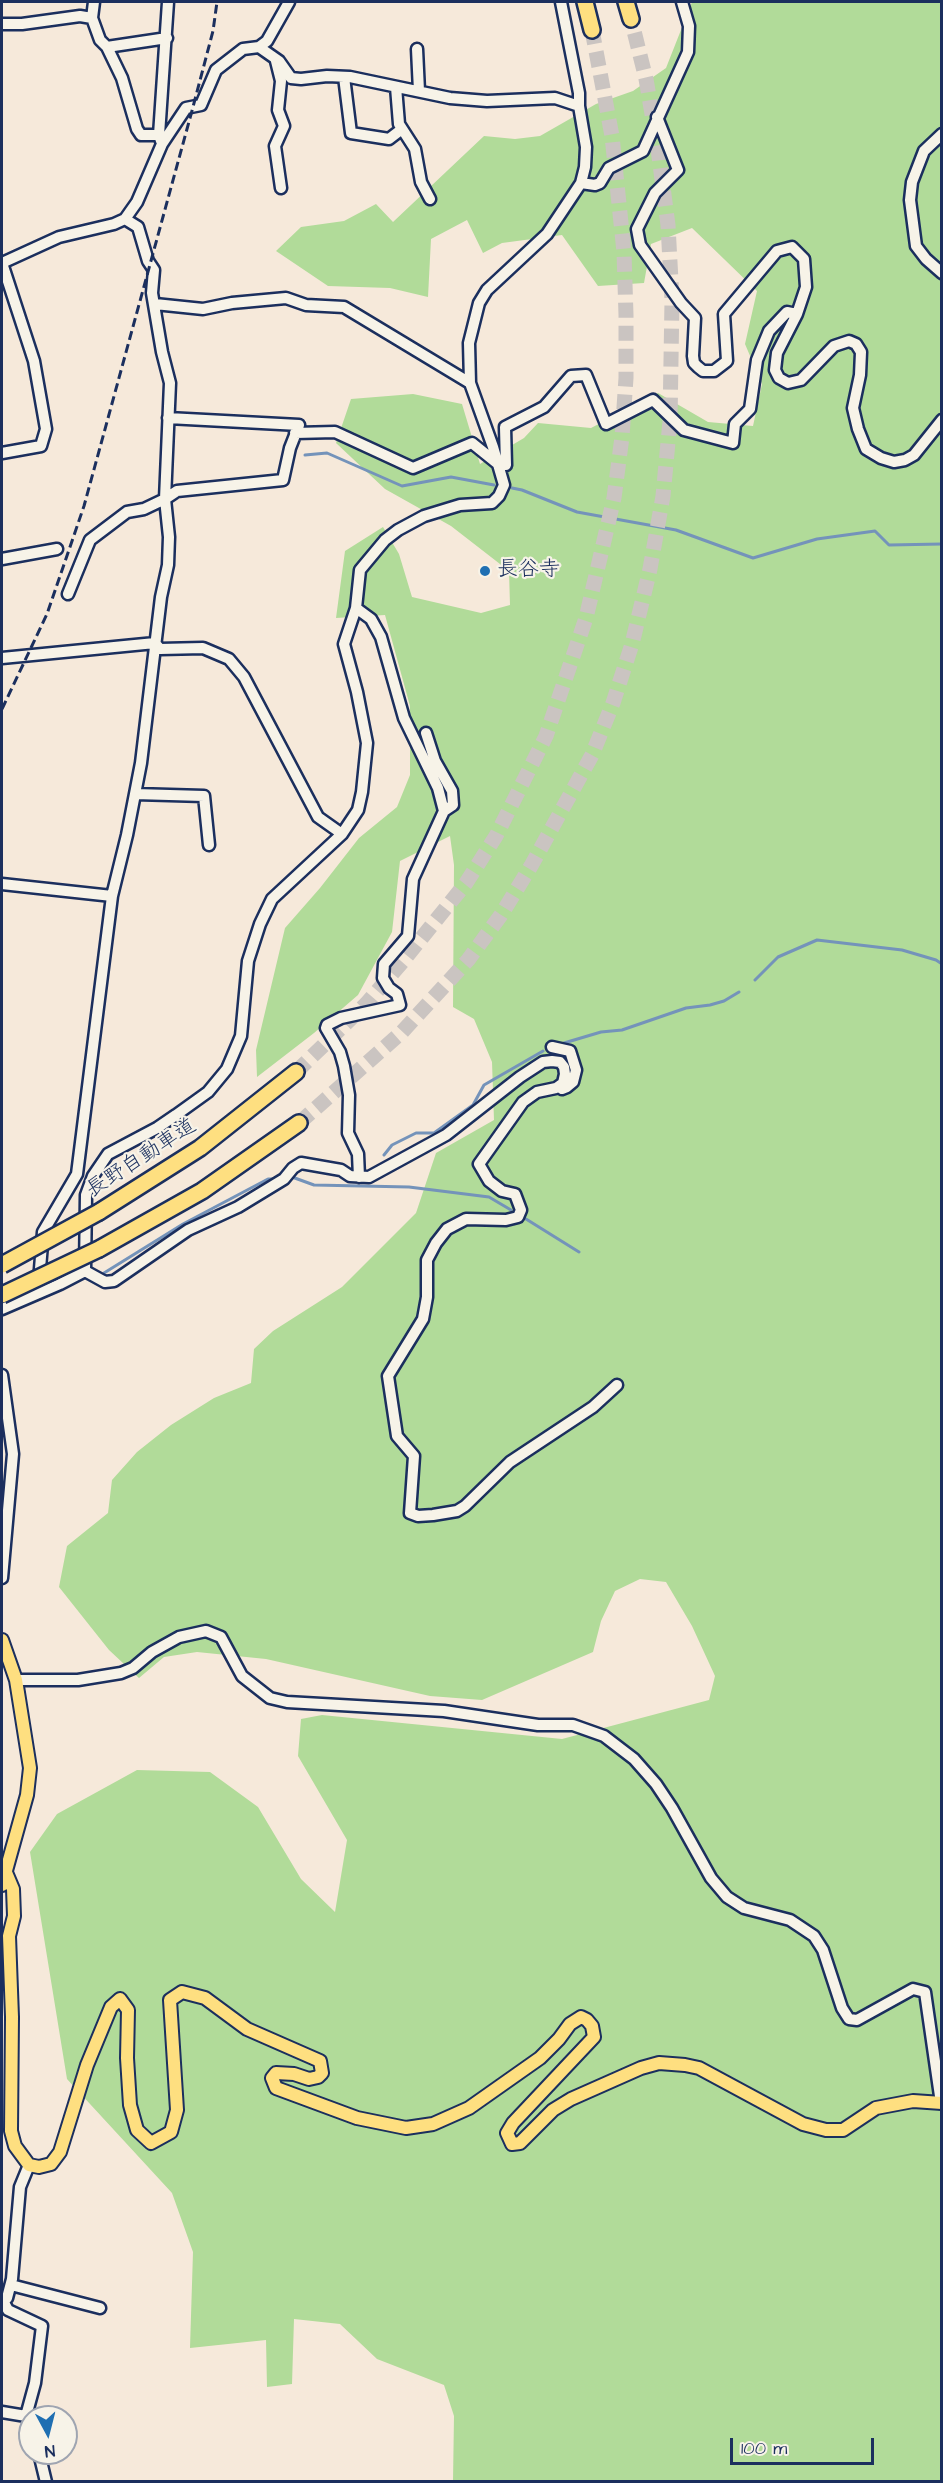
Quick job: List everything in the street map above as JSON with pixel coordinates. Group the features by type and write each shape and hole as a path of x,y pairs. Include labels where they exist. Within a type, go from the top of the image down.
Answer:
{"highway":[{"path":"585,2 592,30"},
{"path":"626,2 631,19"},
{"name":"長野自動車道","path":"2,1265 99,1212 200,1148 296,1072"},
{"path":"2,1295 99,1249 202,1191 299,1123"}],"main road":[{"path":"2,1640 16,1680 30,1768 27,1795 2,1885"},
{"path":"5,1870 14,1889 15,1916 9,1935 12,2017 6,2131 29,2165 39,2167 51,2164 60,2152 87,2065 111,2007 120,1999 128,2010 127,2058 130,2105 137,2130 151,2143 171,2132 177,2110 170,2000 182,1992 205,1998 247,2029 320,2061 322,2073 318,2077 309,2079 294,2074 276,2073 272,2078 276,2088 357,2118 406,2128 433,2124 469,2108 540,2058 570,2024 581,2017 587,2020 592,2026 594,2037 513,2123 507,2133 512,2144 520,2144 553,2110 571,2099 641,2068 659,2063 699,2068 803,2124 826,2130 843,2130 876,2109 912,2101 941,2103"}],"street":[{"path":"94,2 92,18 100,40 107,47 122,78 137,129 141,135 160,140"},
{"path":"2,453 41,446 45,429 34,361 2,263 59,237 94,230 125,219 137,202 160,140 168,2"},
{"path":"160,140 186,108 201,105 216,70 243,49 259,47 267,41 289,2"},
{"path":"85,1271 86,1195 93,1176 108,1154 157,1128 176,1115 208,1092 227,1069 241,1036 248,961 262,918 272,899 342,834 358,810 367,743 357,692 344,649 356,608 360,570 385,540 424,516 460,505 492,503 499,496 504,485 470,383 469,343 479,303 488,290 547,234 581,183 585,168 586,147 579,93 561,2"},
{"path":"581,183 595,185 600,183 609,168 643,151 688,52 690,27 682,2"},
{"path":"2,24 22,24 80,16 92,18"},
{"path":"107,47 167,38"},
{"path":"259,47 277,59 291,78 344,77 450,98 487,100 555,98 579,106"},
{"path":"417,49 419,91"},
{"path":"277,59 281,81 278,110 284,126 275,146 281,188"},
{"path":"344,77 351,133 389,139 402,129"},
{"path":"396,87 399,124 415,149 421,182 430,199"},
{"path":"657,117 678,170 655,193 637,229 640,245 695,318 694,363 703,371 708,372 719,369 727,361 724,314 777,252 792,247 804,259 806,287 797,314 777,354 774,370 776,375 788,383 801,380 834,346 849,341 856,344 861,352 862,360 853,408 858,429 866,448 881,458 894,462 914,455 942,420"},
{"path":"942,134 924,151 912,182 910,200 916,246 926,259 942,273"},
{"path":"38,1293 43,1232 77,1174 112,896 135,794 161,597 168,565 169,537 165,499 169,462 170,382 162,352 152,293 154,270 148,261 138,227 125,219"},
{"path":"155,304 203,309 232,303 286,298 306,305 344,307 470,383"},
{"path":"295,433 335,432 413,468 472,443 498,464 506,465 505,427 544,407 571,376 586,375 606,424 653,400 684,430 733,443 735,424 750,409 757,360 769,332 787,312 797,314"},
{"path":"68,594 90,540 128,512 144,509 177,491 197,487 283,480 299,424 168,418"},
{"path":"2,559 57,549"},
{"path":"356,608 371,619 381,637 404,718 438,788 444,811"},
{"path":"2,658 155,644"},
{"path":"155,644 160,649 203,648 229,659 243,677 318,816 342,834"},
{"path":"359,1176 358,1154 348,1133 348,1095 344,1066 340,1052 326,1029 327,1025 341,1018 400,1005 397,994 389,988 383,978 384,964 408,936 413,879 444,811 453,805 452,790 435,761 426,733"},
{"path":"135,794 204,796 209,845"},
{"path":"2,884 112,896"},
{"path":"552,1047 570,1051 576,1070 573,1082 562,1089 559,1086"},
{"path":"85,1271 105,1282 114,1281 188,1230 238,1208 301,1163 340,1170 350,1176 369,1177 446,1135 494,1096 543,1062 560,1062 564,1067 563,1083 537,1092 523,1102 479,1164 489,1181 502,1191 515,1194 520,1210 518,1217 506,1220 466,1219 447,1229 427,1260 427,1297 423,1319 388,1376 397,1436 414,1456 410,1513 418,1516 457,1511 510,1462 593,1407 617,1385"},
{"path":"2,1309 85,1271"},
{"path":"2,1375 13,1454 2,1578"},
{"path":"16,1680 78,1680 121,1673 133,1668 152,1652 179,1636 206,1631 221,1637 242,1676 270,1698 287,1702 444,1711 538,1725 573,1725 604,1736 634,1759 656,1784 711,1878 727,1897 744,1908 790,1920 814,1936 823,1950 842,2008 849,2019 857,2020 912,1989 925,1992 941,2103"},
{"path":"29,2165 20,2187 11,2285 7,2298 2,2302 8,2310 42,2326 31,2405"},
{"path":"11,2285 100,2308"},
{"path":"2,2412 18,2418"},
{"path":"42,2465 46,2481"}],"green space":[{"path":"692,2 941,2 941,2481 453,2481 454,2416 444,2385 377,2359 340,2324 294,2319 292,2384 267,2387 266,2340 190,2348 193,2252 172,2193 67,2079 30,1852 57,1814 137,1770 210,1772 258,1807 301,1879 335,1912 347,1840 298,1756 301,1719 322,1715 562,1739 709,1700 715,1676 692,1626 666,1582 640,1579 615,1591 601,1621 593,1652 482,1700 430,1696 266,1659 197,1652 164,1657 139,1678 109,1650 59,1587 67,1546 108,1513 112,1480 137,1452 171,1425 214,1398 251,1383 254,1349 273,1331 342,1287 416,1213 436,1153 494,1120 492,1062 474,1019 453,1007 454,865 450,836 400,861 392,932 358,995 257,1077 256,1050 285,928 359,838 397,807 410,775 410,706 385,615 336,618 345,551 383,527 399,554 412,597 481,613 510,605 509,571 451,526 385,489 336,443 351,399 413,394 462,404 480,464 524,438 538,423 591,428 658,393 708,422 753,426 762,384 745,344 757,291 692,228 651,244 644,283 598,286 562,235 502,243 483,253 467,220 431,239 428,297 390,288 328,286 276,251 301,227 344,221 376,204 393,222 484,136 515,139 540,136 596,104 633,91 666,68"}],"waterway":[{"path":"305,455 327,453 402,486 451,477 494,485"},
{"path":"512,488 577,512 676,530 753,558 817,539 875,531 889,545 942,544"},
{"path":"755,980 778,957 817,940 902,950 942,964"},
{"path":"564,1043 601,1032 622,1030 686,1008 724,1001 739,992"},
{"path":"384,1155 392,1145 416,1133 434,1133 473,1105 484,1085 543,1051"},
{"path":"292,1177 314,1185 409,1187 489,1197 511,1210"},
{"path":"104,1273 183,1224 268,1179 274,1179"},
{"path":"526,1219 579,1252"}],"tunnel":[{"path":"299,1123 402,1032 468,960 501,915 531,866 592,755 613,703 632,644 650,569 663,496 670,421 672,300 668,225 658,149 646,79 631,19"},
{"path":"296,1072 367,1003 466,883 496,836 546,736 586,618 614,498 622,437 626,378 624,252 612,136 592,30"}],"railway":[{"path":"2,709 47,614 84,506 193,107 213,31 217,2"}],"place":[{"name":"長谷寺","path":"485,571"}]}
